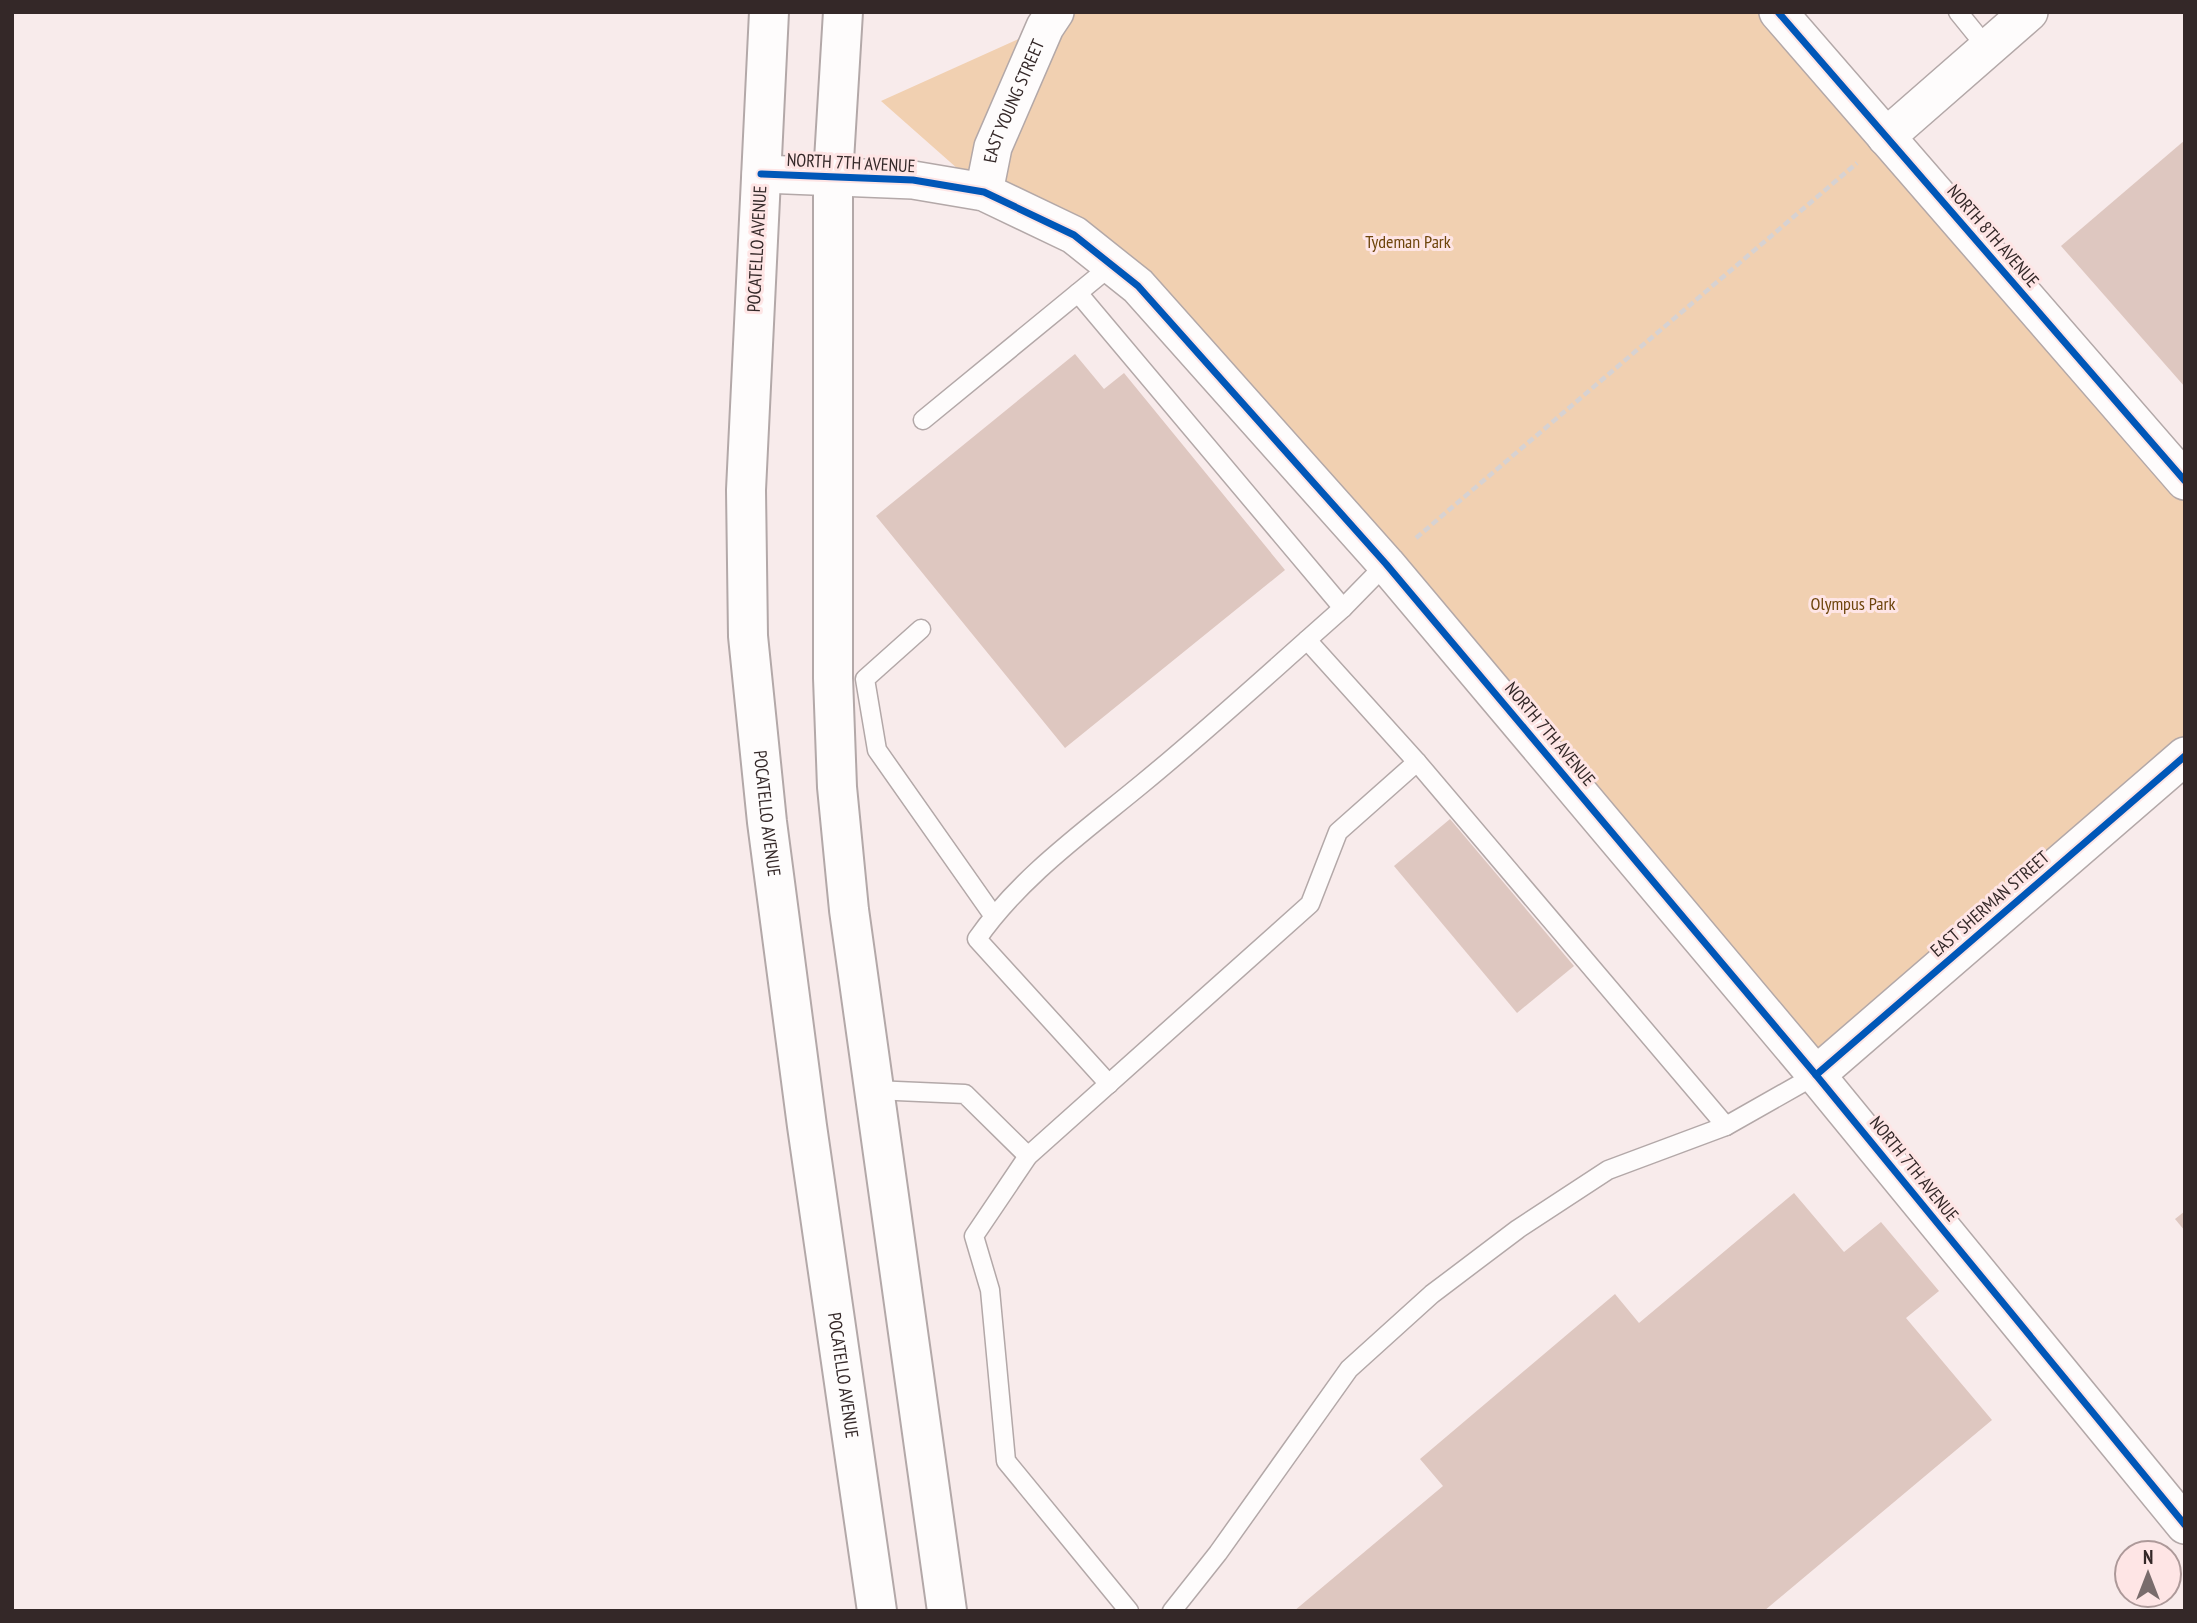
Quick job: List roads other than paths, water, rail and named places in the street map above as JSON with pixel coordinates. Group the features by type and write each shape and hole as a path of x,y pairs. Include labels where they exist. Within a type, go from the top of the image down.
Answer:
{"main road":[{"name":"POCATELLO AVENUE","path":"769,12 746,490 748,636 767,822 807,1126 877,1611"},
{"path":"843,12 833,177 833,678 837,787 849,910 947,1611"}],"street":[{"name":"EAST YOUNG STREET","path":"984,192 993,148 1045,27 1055,12"},
{"name":"NORTH 8TH AVENUE","path":"1778,12 2185,481"},
{"path":"1886,138 2029,12"},
{"name":"NORTH 7TH AVENUE","path":"761,174 913,180 984,192 1074,236 1139,285 1386,564 1816,1075 2185,1525"},
{"name":"EAST SHERMAN STREET","path":"1816,1075 2185,756"}],"lane":[{"path":"1958,12 1988,49"},
{"path":"923,419 1112,265"},
{"path":"1078,293 1343,608"},
{"path":"1109,1084 977,939 993,915 1062,848 1221,718 1343,608 1386,564"},
{"path":"921,629 865,679 877,750 993,915"},
{"path":"1307,640 1417,762 1726,1126"},
{"path":"1129,1611 1006,1461 990,1290 974,1236 1028,1156 1310,904 1338,832 1417,762"},
{"path":"1172,1611 1226,1542 1349,1369 1432,1294 1518,1229 1608,1170 1726,1126 1816,1075"},
{"path":"874,1090 965,1094 1028,1156"}],"park label":[{"name":"Tydeman Park","path":"1408,242"},
{"name":"Olympus Park","path":"1853,604"}]}
